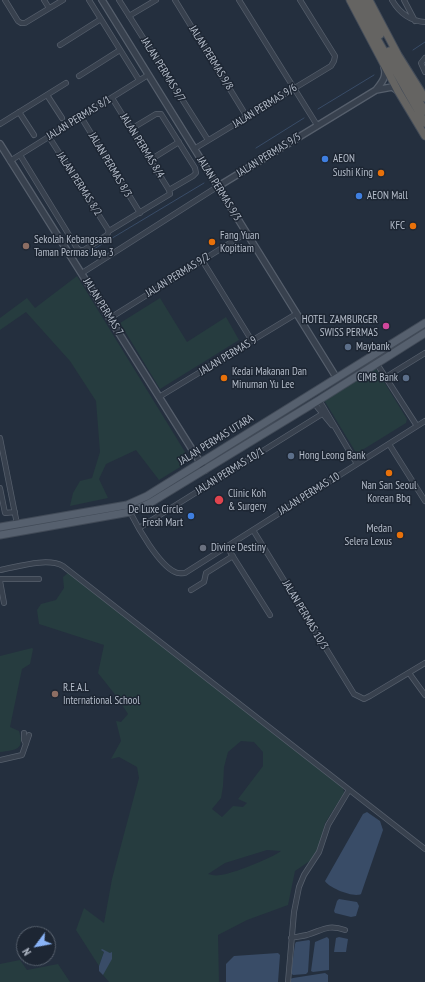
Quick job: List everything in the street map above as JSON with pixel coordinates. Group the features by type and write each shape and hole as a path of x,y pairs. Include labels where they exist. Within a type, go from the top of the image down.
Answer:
{"highway":[{"path":"350,0 398,91 425,136"},
{"path":"355,0 425,123"},
{"path":"362,0 425,111"},
{"path":"369,0 398,55 425,98"},
{"path":"408,83 425,106"}],"main road":[{"name":"JALAN PERMAS UTARA","path":"0,527 127,505 147,496 425,323"},
{"name":"JALAN PERMAS UTARA","path":"0,535 130,512 150,503 260,435 317,402 425,333"},
{"path":"255,428 256,434 260,435"}],"street":[{"path":"5,0 18,21 21,23 25,23 63,0"},
{"path":"44,0 50,8"},
{"path":"89,0 139,80"},
{"name":"JALAN PERMAS 9/3","path":"102,0 336,377"},
{"name":"JALAN PERMAS 9/7","path":"119,0 208,140"},
{"path":"129,16 156,0"},
{"name":"JALAN PERMAS 9/8","path":"175,0 248,117"},
{"path":"239,0 317,125"},
{"name":"JALAN PERMAS 9/6","path":"194,149 331,66 335,56 300,0"},
{"path":"392,0 402,13 415,21 425,22"},
{"path":"404,0 415,21"},
{"path":"60,45 101,19"},
{"path":"79,76 120,50"},
{"path":"425,58 421,63 425,72"},
{"path":"376,90 385,77 383,63"},
{"name":"JALAN PERMAS 8/1","path":"10,161 148,75"},
{"path":"0,124 66,83"},
{"name":"JALAN PERMAS 9/5","path":"82,273 317,125 376,90 392,88 398,91"},
{"path":"48,94 62,118"},
{"name":"JALAN PERMAS 8/4","path":"112,98 170,192"},
{"path":"19,112 34,135"},
{"path":"20,155 77,248 84,250 107,235 109,231 140,213 196,173 195,168 179,142 159,113 131,129"},
{"name":"JALAN PERMAS 8/3","path":"81,117 140,213"},
{"name":"JALAN PERMAS 8/2","path":"49,137 109,231"},
{"path":"150,160 179,142"},
{"name":"JALAN PERMAS 7","path":"0,144 205,470"},
{"name":"JALAN PERMAS 9/2","path":"110,318 246,233"},
{"path":"202,260 252,341"},
{"name":"JALAN PERMAS 9","path":"159,397 296,314"},
{"path":"386,377 425,353"},
{"path":"377,364 417,426"},
{"path":"317,402 322,414 333,426 357,464"},
{"path":"317,402 329,416 333,426"},
{"name":"JALAN PERMAS 10/1","path":"139,528 322,414"},
{"name":"JALAN PERMAS 10","path":"130,512 156,554 170,570 177,574 185,573 425,421"},
{"path":"0,438 18,524"},
{"path":"389,444 425,501"},
{"path":"0,488 6,513 15,512"},
{"name":"JALAN PERMAS 10/3","path":"253,530 350,690 364,699 400,678"},
{"path":"227,547 270,615"},
{"path":"191,590 204,582 206,573 233,556"},
{"path":"0,570 48,562 58,563 63,566 425,849"},
{"path":"4,603 0,580 39,579"},
{"path":"400,678 425,663"},
{"path":"413,681 417,668"},
{"path":"409,673 413,681 425,695"},
{"path":"400,678 413,681"},
{"path":"0,760 22,755 25,750 27,734"},
{"path":"288,982 294,912 301,881 319,852 328,825 349,790"},
{"path":"291,938 308,935 328,928 336,927 345,930"}],"green space":[{"path":"77,276 185,452 185,464 159,480 136,450 106,464 99,479 108,498 70,506 73,493 80,481 92,478 100,452 96,401 70,361 26,312 0,330 0,318 27,298 35,308"},
{"path":"160,298 187,342 226,317 239,340 160,389 120,323"},
{"path":"374,368 407,419 406,423 359,452 355,451 324,400"},
{"path":"69,572 343,788 344,793 325,823 317,856 295,871 288,905 247,920 218,935 219,982 109,982 103,975 110,953 101,950 104,952 99,966 76,930 84,908 104,923 112,879 139,778 137,767 119,757 111,759 121,741 116,721 121,722 128,714 98,673 104,645 39,624 37,610 41,604 56,600 64,588 63,577","holes":["241,741 254,742 263,752 263,766 238,799 247,803 243,807 233,806 222,817 212,809 221,798 224,767 228,752","267,850 281,851 233,872 217,875 208,874 225,863"]},
{"path":"32,648 30,664 22,669 10,727 19,731 21,742 18,748 11,751 0,752 0,656"},
{"path":"16,961 16,966 24,966 27,970 56,966 58,964 70,982 0,982 0,964"}],"water":[{"path":"367,812 380,821 383,830 361,894 353,895 331,887 325,881 363,814"},
{"path":"339,899 357,902 359,906 356,916 351,917 335,913 334,911"},
{"path":"327,937 329,939 329,970 313,972 311,971 315,942"},
{"path":"339,937 348,939 346,952 334,952 336,938"},
{"path":"309,940 308,972 306,974 293,975 291,973 295,944 296,942"},
{"path":"102,949 110,953 112,952 112,959 103,975 99,971 99,966 104,952 101,950"},
{"path":"278,953 280,955 278,982 226,982 226,964 234,956"},
{"path":"325,973 328,975 328,982 290,982 290,979 293,978"}],"waterway":[{"path":"413,50 425,42"},
{"path":"318,109 374,75"},
{"path":"256,148 304,118"},
{"path":"89,252 204,183"}],"place":[{"name":"AEON","path":"325,159"},
{"name":"Sushi King","path":"381,173"},
{"name":"AEON Mall","path":"359,196"},
{"name":"KFC","path":"413,226"},
{"name":"Fang Yuan Kopitiam","path":"212,242"},
{"name":"Sekolah Kebangsaan Taman Permas Jaya 3","path":"26,246"},
{"name":"HOTEL ZAMBURGER SWISS PERMAS","path":"386,326"},
{"name":"Maybank","path":"348,347"},
{"name":"Kedai Makanan Dan Minuman Yu Lee","path":"224,378"},
{"name":"CIMB Bank","path":"406,378"},
{"name":"Hong Leong Bank","path":"291,456"},
{"name":"Nan San Seoul Korean Bbq","path":"389,473"},
{"name":"Clinic Koh & Surgery","path":"219,500"},
{"name":"De Luxe Circle Fresh Mart","path":"191,516"},
{"name":"Medan Selera Lexus","path":"400,535"},
{"name":"Divine Destiny","path":"203,548"},
{"name":"R.E.A.L International School","path":"55,694"}]}
